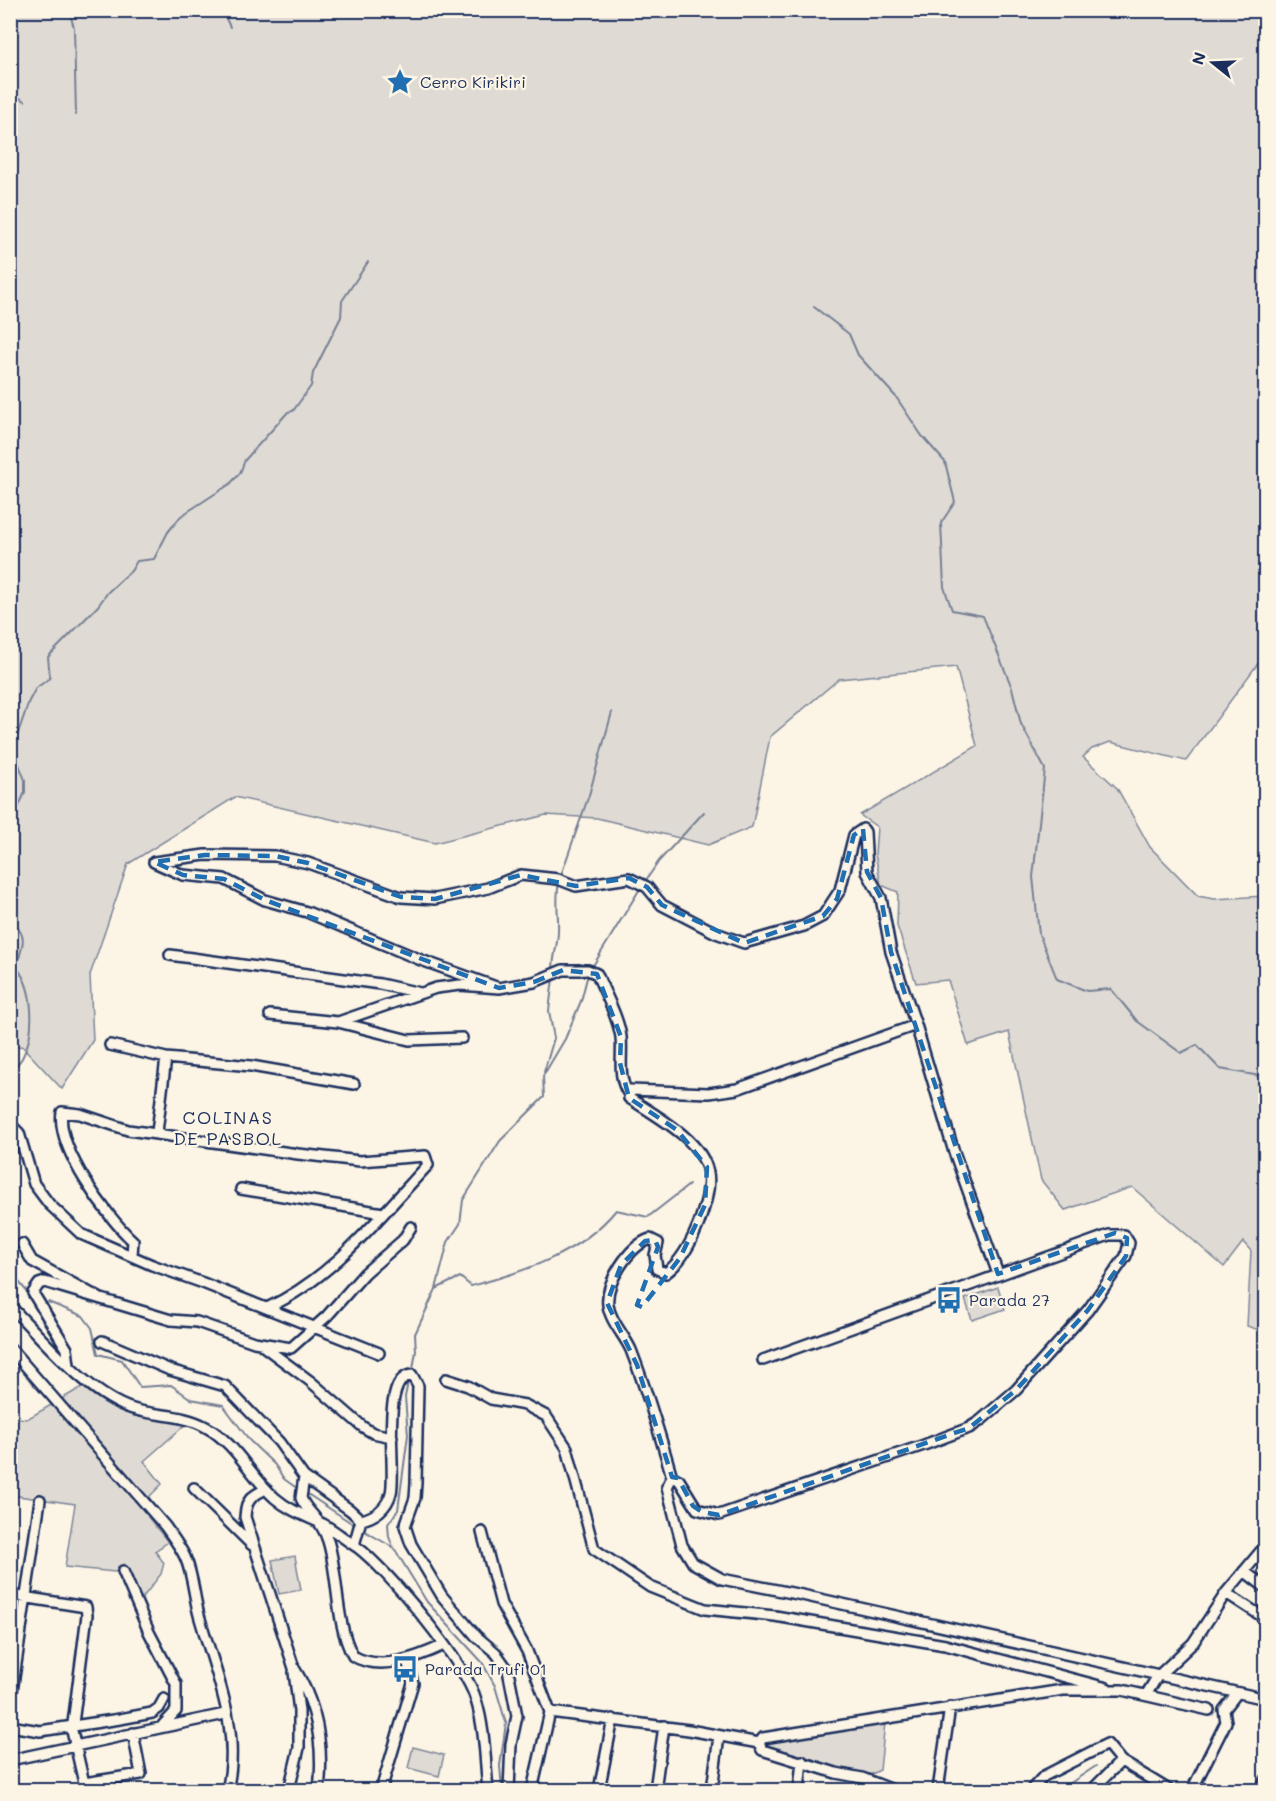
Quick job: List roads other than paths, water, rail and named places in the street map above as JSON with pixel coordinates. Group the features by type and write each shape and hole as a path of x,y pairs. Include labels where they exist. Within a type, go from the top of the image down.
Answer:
{"street":[{"path":"499,988 421,960 307,912 265,900 224,879 183,875 154,862 205,855 275,856 308,862 401,897 435,900 488,888 521,875 558,879 576,886 629,878 647,887 662,905 716,933 744,943 804,926 823,916 837,898 854,836 862,829 865,832 867,872 881,898 891,952 916,1025 954,1152 998,1274"},
{"path":"170,955 380,984 422,994"},
{"path":"338,1022 436,988 460,985 499,988 534,982 562,969 588,970 597,974 619,1031 620,1063 624,1087 629,1098 659,1115 690,1143 703,1160 709,1174 709,1188 696,1231 672,1268 666,1273 657,1269 655,1262 658,1243 650,1239 645,1241 621,1265 608,1295 608,1309 630,1347 645,1388 672,1477 667,1487 682,1545 693,1563 722,1579 1266,1700"},
{"path":"270,1015 338,1022 409,1040 462,1038"},
{"path":"628,1093 633,1088 659,1092 710,1093 737,1089 916,1025"},
{"path":"110,1045 166,1058 251,1066 354,1084"},
{"path":"157,1132 166,1058"},
{"path":"132,1255 133,1241 115,1224 68,1148 60,1125 62,1112 80,1114 128,1130 157,1132 360,1161 425,1156 428,1165 351,1247 310,1283 267,1308"},
{"path":"10,1124 19,1133 30,1176 49,1204 81,1234 379,1353"},
{"path":"241,1190 383,1213"},
{"path":"254,1342 291,1348 314,1327 364,1273 403,1240 411,1227"},
{"path":"672,1477 679,1480 697,1509 719,1515 969,1428 998,1407 1016,1390 1088,1310 1126,1256 1129,1243 1125,1235 1115,1233 763,1360"},
{"path":"22,1244 32,1260 58,1277 89,1290 103,1301"},
{"path":"69,1365 67,1349 33,1293 35,1287 45,1282 171,1320 212,1326 254,1342 285,1361 363,1427 373,1433 392,1437"},
{"path":"10,1306 69,1365 96,1388 127,1407 192,1421 208,1428 243,1459 266,1489 289,1508 322,1524 354,1545 381,1568 444,1645 465,1675 476,1701 488,1791"},
{"path":"102,1341 170,1370 225,1386 279,1442 304,1477 350,1509 361,1520"},
{"path":"10,1348 165,1526 186,1558 200,1618 221,1681 225,1714 231,1731 227,1791"},
{"path":"361,1520 378,1513 391,1492 393,1400 396,1388 406,1376 412,1376 418,1386 416,1483 415,1498 406,1520 406,1533 442,1596 476,1636 496,1653 508,1670 517,1716 511,1744 509,1791"},
{"path":"446,1379 468,1386 492,1399 525,1405 546,1416 567,1448 594,1548 650,1587 670,1596 719,1612 775,1616 945,1645 1107,1688 1209,1710"},
{"path":"304,1477 301,1497 322,1524 353,1656 370,1662 407,1660 444,1645"},
{"path":"194,1488 253,1547"},
{"path":"266,1489 250,1497 245,1517 294,1668 299,1711 299,1748 289,1791"},
{"path":"10,1705 40,1500"},
{"path":"354,1545 361,1520"},
{"path":"482,1532 501,1604 532,1663 550,1712 532,1791"},
{"path":"1146,1695 1157,1677 1193,1643 1226,1593 1266,1545"},
{"path":"123,1571 149,1632 176,1684 176,1711 161,1727"},
{"path":"1244,1571 1266,1588"},
{"path":"1226,1593 1266,1619"},
{"path":"10,1595 86,1607 86,1626 73,1726 74,1746 84,1783 141,1774 133,1733"},
{"path":"381,1791 412,1683 407,1660"},
{"path":"294,1668 302,1681 320,1731 322,1767 319,1791"},
{"path":"759,1743 764,1738 999,1701 1045,1691 1107,1688"},
{"path":"1192,1791 1226,1722 1224,1710 1237,1694"},
{"path":"10,1726 40,1731 152,1713 159,1708 164,1699"},
{"path":"938,1791 950,1707"},
{"path":"550,1712 664,1726 759,1743"},
{"path":"10,1760 39,1756 74,1746 225,1714"},
{"path":"599,1791 612,1719"},
{"path":"655,1791 664,1726"},
{"path":"712,1791 718,1736"},
{"path":"759,1743 762,1750 893,1791"},
{"path":"1031,1791 1044,1776 1107,1744 1121,1761 1169,1791"},
{"path":"799,1791 802,1761"},
{"path":"1092,1791 1121,1761"},
{"path":"1261,1791 1266,1780"}],"waterway":[{"path":"69,10 74,28 76,115"},
{"path":"222,10 230,27"},
{"path":"10,92 25,101"},
{"path":"10,827 25,792 25,780 14,752 16,739 36,688 50,678 48,657 98,606 108,592 131,571 137,561 154,559 168,532 181,516 230,484 240,473 245,460 288,412 293,411 311,386 313,373 341,317 342,301 368,262"},
{"path":"814,307 849,334 858,355 896,397 922,436 945,462 955,502 941,523 944,587 952,610 983,616 1012,688 1021,724 1045,769 1033,877 1039,934 1057,979 1087,991 1111,989 1137,1021 1181,1053 1197,1045 1220,1069 1266,1077"},
{"path":"560,878 589,795 612,712"},
{"path":"644,883 659,861 704,812"},
{"path":"553,970 558,936 559,883"},
{"path":"591,969 641,887"},
{"path":"10,919 21,932 23,942 17,968 27,987 31,1012 27,1048 21,1060 10,1072"},
{"path":"413,1369 416,1351 415,1334 436,1289 448,1242 460,1224 463,1200 500,1141 544,1097 543,1076 565,1039 581,1001 588,974"},
{"path":"544,1072 554,1038 549,1011 553,978"},
{"path":"10,1134 14,1146 10,1158"},
{"path":"436,1289 460,1277 471,1286 531,1267 569,1249 586,1238 616,1210 648,1217 689,1185"},
{"path":"10,1271 28,1293"},
{"path":"48,1302 83,1316 92,1328 98,1354 122,1360 140,1387 171,1385 191,1399 223,1405 250,1441 275,1465 284,1479 298,1489"},
{"path":"393,1547 388,1524 398,1510 408,1435 405,1397 408,1382"},
{"path":"306,1493 356,1526"},
{"path":"361,1529 394,1548 427,1602 482,1662 495,1686 506,1723 500,1766 502,1790"},
{"path":"1060,1790 1096,1766"}],"place":[{"name":"Cerro Kirikiri","path":"400,82"},
{"name":"Parada 27","path":"949,1300"},
{"name":"Parada Trufi 01","path":"405,1669"}],"district":[{"name":"COLINAS DE PASBOL","path":"228,1128"}]}
